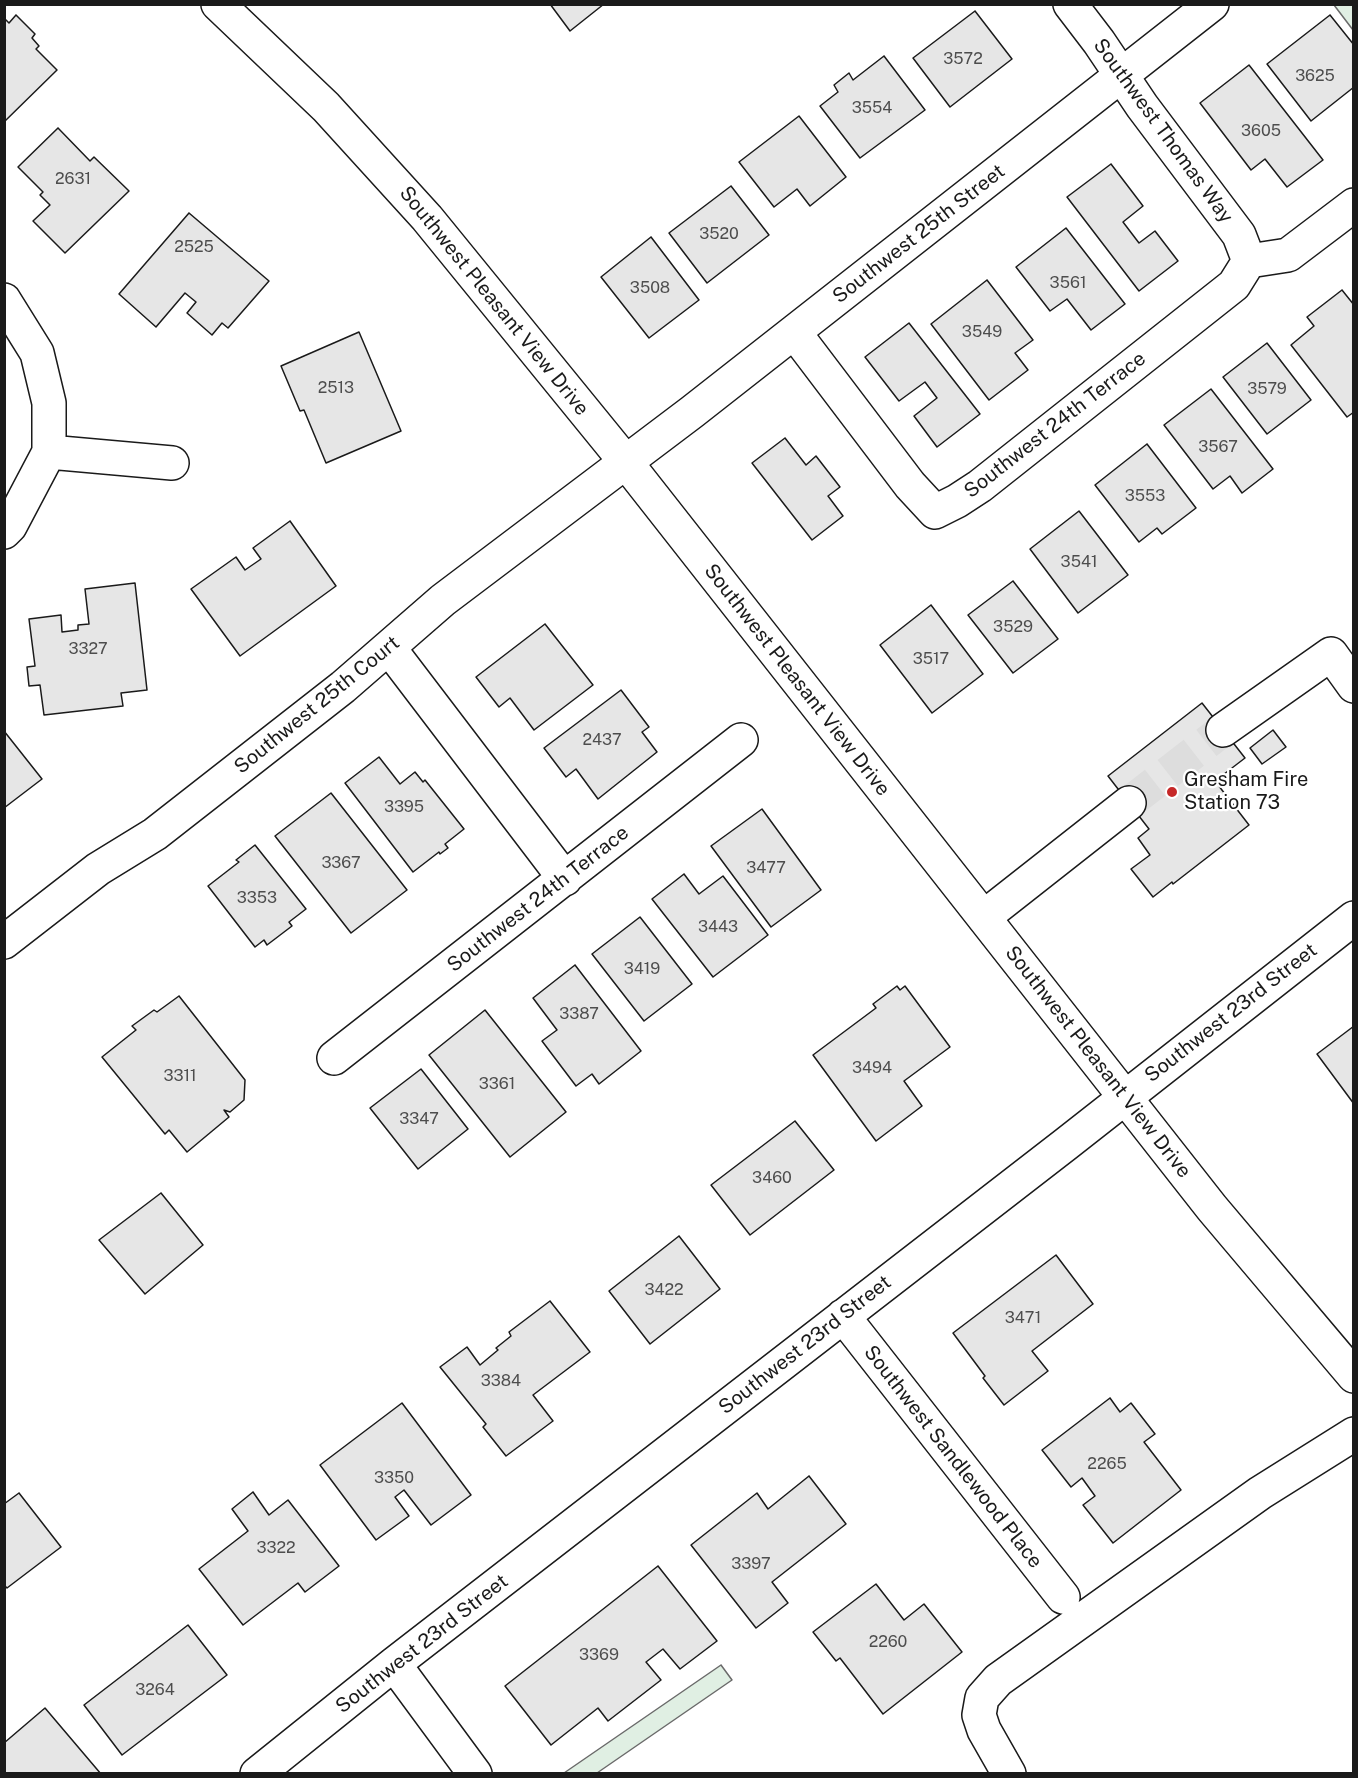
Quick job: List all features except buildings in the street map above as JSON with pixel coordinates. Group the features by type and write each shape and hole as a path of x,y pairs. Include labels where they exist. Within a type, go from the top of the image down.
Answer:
{"street":[{"name":"Southwest Pleasant View Drive","path":"218,4 271,52 376,159 434,226 625,461 1263,1270 1353,1376"},
{"name":"Southwest Thomas Way","path":"1070,4 1239,235 1249,261"},
{"name":"Southwest 25th Street","path":"625,461 794,332 1212,4"},
{"path":"1249,261 1288,255 1353,205"},
{"name":"Southwest 24th Terrace","path":"794,332 910,485 935,512 980,486 1234,285 1249,261"},
{"path":"4,300 37,352 49,403 49,452 10,526 4,532"},
{"path":"49,452 172,463"},
{"name":"Southwest 25th Court","path":"4,942 98,869 155,834 343,687 443,600 625,461"},
{"path":"389,648 565,879"},
{"path":"1223,730 1331,654 1353,686"},
{"name":"Southwest 24th Terrace","path":"334,1058 741,740"},
{"path":"984,917 1129,803"},
{"name":"Southwest 23rd Street","path":"257,1773 1353,918"},
{"name":"Southwest Sandlewood Place","path":"843,1316 1063,1597"},
{"path":"1009,1773 984,1730 979,1715 982,1698 998,1680 1260,1493 1353,1434"},
{"path":"394,1665 476,1773"}],"green space":[{"path":"1334,5 1353,5 1353,30"},
{"path":"721,1665 732,1680 597,1773 564,1773"}],"tunnel":[{"path":"1129,803 1223,730"}],"place":[{"name":"Gresham Fire Station 73","path":"1172,792"}]}
